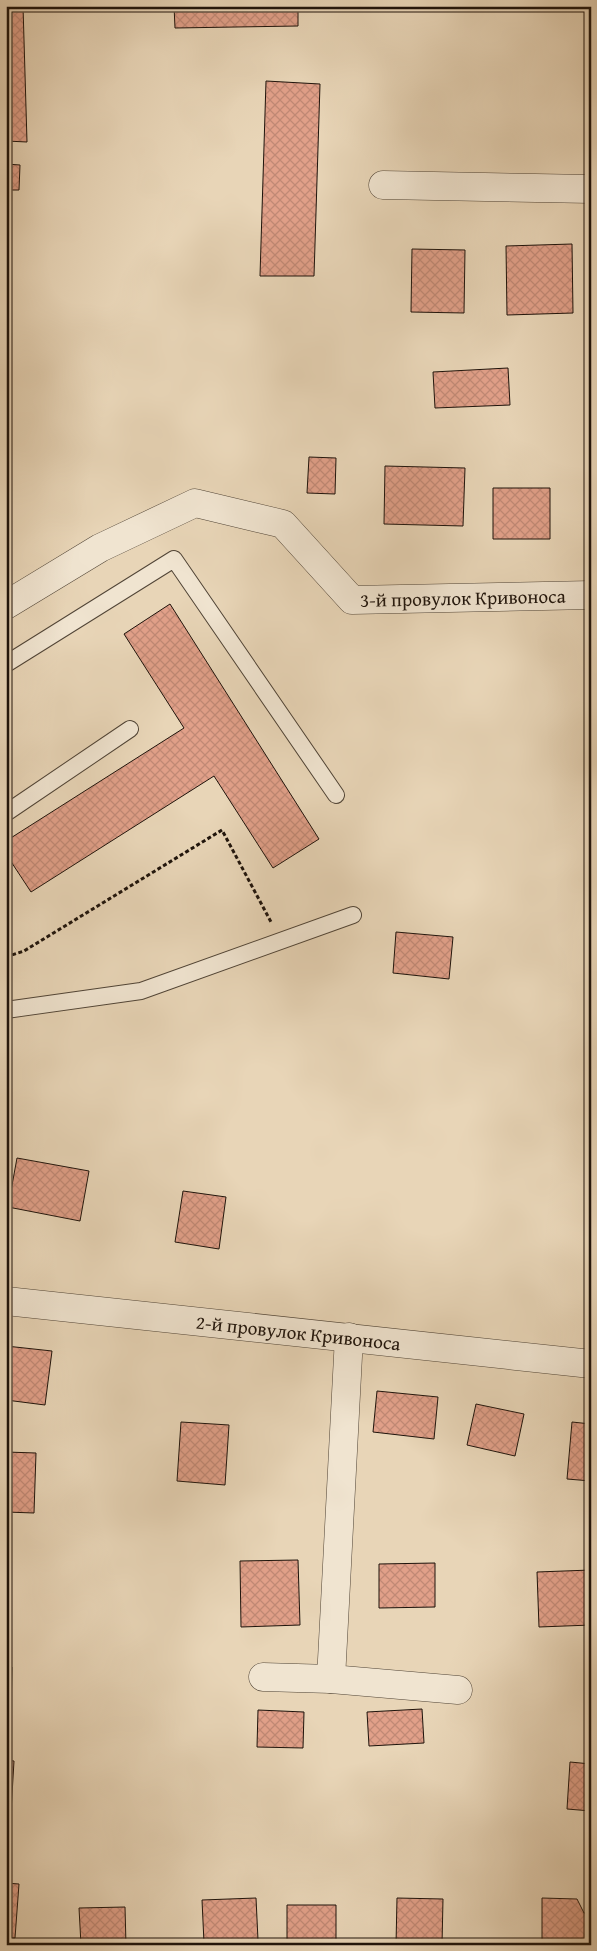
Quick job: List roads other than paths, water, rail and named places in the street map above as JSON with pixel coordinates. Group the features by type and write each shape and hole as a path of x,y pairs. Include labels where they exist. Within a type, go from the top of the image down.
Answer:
{"street":[{"path":"383,186 591,189"},
{"name":"3-й провулок Кривоноса","path":"6,604 100,548 195,503 283,524 352,600 591,595"},
{"name":"2-й провулок Кривоноса","path":"6,1301 591,1364"},
{"path":"331,1680 350,1338"},
{"path":"262,1677 331,1680 458,1690"}],"lane":[{"path":"6,664 174,559 336,796"},
{"path":"6,813 130,729"},
{"path":"6,1010 140,991 353,915"}]}
